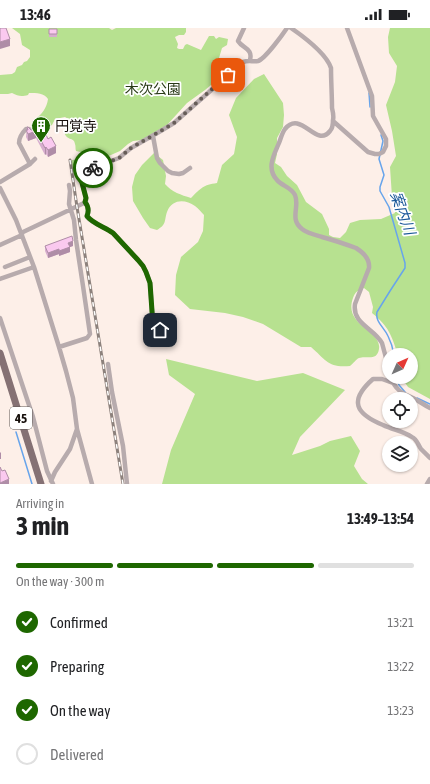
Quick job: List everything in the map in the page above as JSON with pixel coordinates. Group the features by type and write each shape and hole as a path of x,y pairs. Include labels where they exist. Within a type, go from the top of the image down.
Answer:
{"main road":[{"name":"45","path":"0,353 41,484"}],"street":[{"path":"244,28 238,41 242,46 248,49 250,60"},
{"path":"160,330 153,325 150,283 143,266 113,233 88,218 87,216 89,211 85,202 86,198 81,180 95,167 119,158 131,148 174,123 243,62 250,60 261,60 287,28"},
{"path":"291,28 309,41 326,59 331,68 334,120 330,131 323,136 317,135 299,123 288,126 284,130 274,155 271,170 277,180 288,187 295,195 295,218 301,228 312,234 356,248 367,257 370,264 354,310 360,321 381,340 383,348"},
{"path":"334,120 368,152 372,154 383,152 386,146 386,140 373,116 372,96 347,28"},
{"path":"30,164 19,143 19,140 26,129 29,129 32,133"},
{"path":"153,136 157,158 168,171 179,174 190,168"},
{"path":"0,182 36,159"},
{"path":"59,347 87,338 90,334 74,220 70,210 69,185"},
{"path":"0,188 16,220 34,267 59,347 73,398 77,429 92,484"},
{"path":"0,245 85,202"},
{"path":"5,267 30,257"},
{"path":"0,279 34,267"},
{"path":"0,318 24,387 47,471 52,482"},
{"path":"108,364 113,399 123,446 127,484"},
{"path":"382,379 373,379 360,393 357,401 358,407 367,416 383,426 407,434 414,438 430,458"},
{"path":"394,384 402,393 430,408"},
{"path":"52,482 55,472 70,449 77,429"},
{"path":"427,484 430,479"}],"green space":[{"name":"木次公園","path":"12,28 109,28 112,30 116,28 186,28 184,35 175,37 178,44 177,48 179,49 183,49 187,44 201,50 209,36 214,36 216,39 219,37 228,39 227,45 222,48 219,58 225,66 224,72 217,80 187,103 167,125 142,140 133,141 120,151 104,158 83,174 75,173 71,167 72,160 82,159 86,155 85,153 76,151 73,140 66,137 64,131 70,123 70,120 65,117 55,119 52,125 42,130 34,124 35,119 45,108 48,99 46,97 42,94 35,93 29,93 28,95 21,96 12,93 0,94 0,75 12,74 15,72 17,67 22,65 30,57 30,50 22,45 20,34"},
{"path":"390,28 430,28 430,399 408,387 406,384 418,384 418,348 395,348 389,331 372,313 373,307 369,292 364,288 358,290 355,294 351,307 353,315 375,337 378,342 379,349 378,353 374,357 359,358 350,366 337,366 332,364 311,347 301,347 263,324 225,313 190,309 175,295 176,275 181,257 198,242 203,231 204,215 196,207 187,202 183,201 175,203 169,208 164,224 157,230 150,228 133,201 132,187 135,175 142,165 154,153 163,160 166,176 165,184 177,193 191,198 202,188 217,183 222,165 234,154 237,137 229,115 236,98 254,79 264,74 283,103 283,127 277,138 277,154 275,163 281,167 287,176 297,185 306,202 322,214 329,229 329,235 340,238 346,232 350,223 360,220 381,219 395,213 392,197 390,167 396,156 386,105 395,82 397,66 389,53 388,37"},
{"path":"166,359 257,381 303,373 345,390 300,437 292,455 320,446 330,441 351,436 360,451 354,466 362,479 368,484 162,484 171,450 195,394 169,375"}],"building":[{"path":"0,28 6,28 10,39 0,42"},
{"path":"49,29 57,29 57,34 49,34"},
{"path":"34,120 39,128 42,126 48,139 51,137 56,146 48,150 46,147 45,148 36,131 28,134 26,130 28,130 27,127 31,130 35,128 36,125 33,121"},
{"path":"72,236 73,241 68,243 70,247 48,253 45,246"},
{"path":"0,467 2,471 5,470 9,479 0,483"}],"waterway":[{"name":"案内川","path":"369,93 370,107"},
{"name":"案内川","path":"381,135 383,141 379,159 384,175 380,191 389,207 405,263 405,268 377,312 377,319 389,338 392,348"},
{"name":"案内川","path":"399,384 405,392"},
{"name":"案内川","path":"418,398 430,404"},
{"path":"16,432 32,484"}],"railway":[{"path":"70,160 123,484"}],"way so far":[{"path":"93,168 119,158 131,148 174,123 228,75"}],"place":[{"name":"円覚寺","path":"41,143"}],"route":[{"path":"93,168 81,179 86,198 85,202 89,211 87,216 90,220 113,233 143,266 150,283 153,325 160,330"}]}
